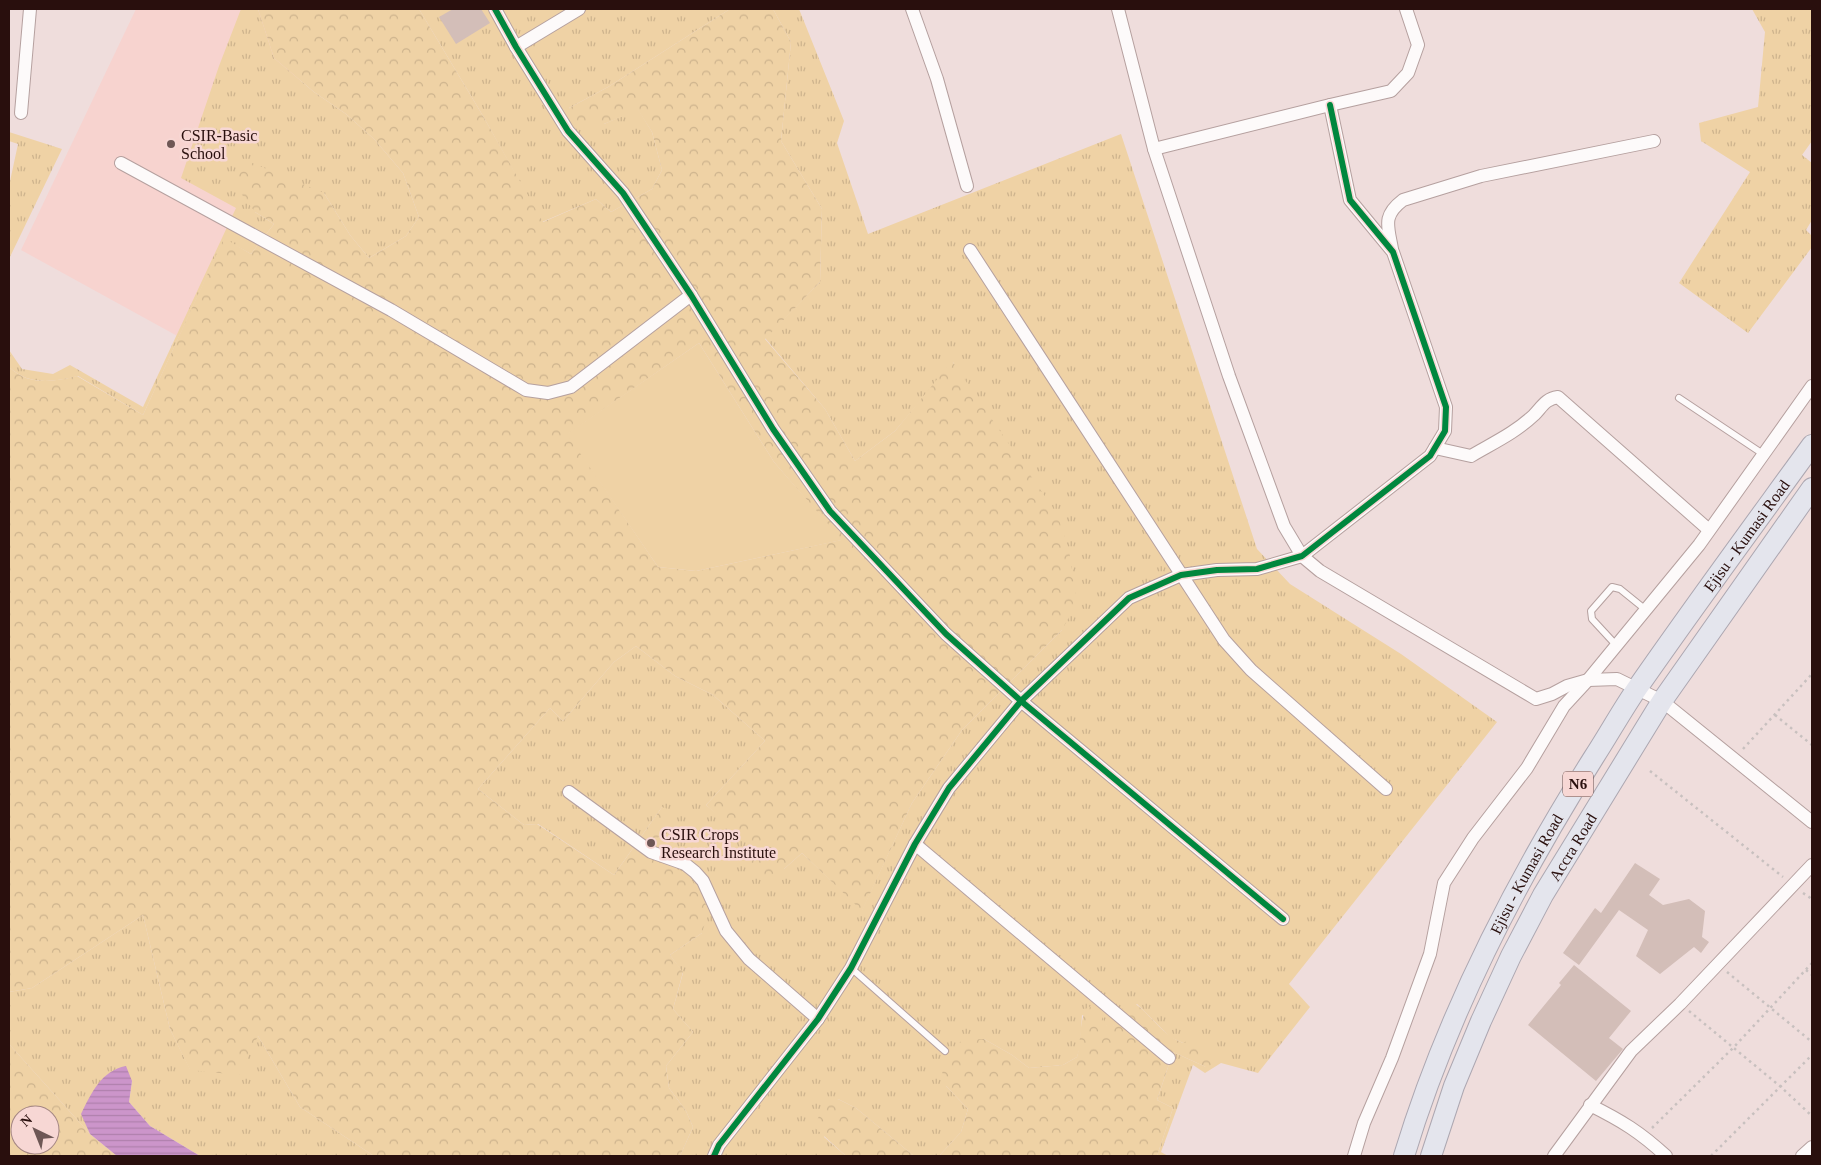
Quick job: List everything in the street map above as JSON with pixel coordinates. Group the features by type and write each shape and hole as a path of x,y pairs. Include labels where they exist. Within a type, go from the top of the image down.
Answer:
{"highway":[{"name":"Ejisu - Kumasi Road","path":"1404,1156 1414,1124 1451,1029 1485,950 1554,821 1637,688 1812,445"},
{"name":"Accra Road","path":"1431,1156 1454,1086 1511,956 1543,895 1662,701 1812,488"}],"street":[{"path":"21,114 30,9"},
{"path":"495,9 568,131 623,192 691,295 773,428 830,511 946,634 1021,701 1283,919"},
{"path":"516,47 579,9"},
{"path":"912,9 937,79 967,186"},
{"path":"1118,9 1154,149 1229,376 1284,526 1302,556 1320,571 1536,699 1552,694 1567,686 1588,680 1617,679 1662,701 1812,822"},
{"path":"1154,149 1391,91 1408,73 1418,45 1406,9"},
{"path":"1330,105 1350,200 1393,252"},
{"path":"714,1156 719,1145 818,1019 851,968 915,844 950,788 1021,701 1129,598 1181,574 1218,570 1257,569 1302,556 1430,456 1445,431 1446,407 1393,252 1387,223 1392,208 1403,200 1481,176 1654,141"},
{"path":"121,163 391,310 526,390 548,393 572,387 691,295"},
{"path":"970,250 1224,640 1251,670 1386,789"},
{"path":"1354,1156 1364,1123 1392,1058 1430,954 1444,883 1473,838 1527,768 1564,706 1646,610 1709,530 1812,386"},
{"path":"1435,448 1470,456 1516,431 1549,398 1558,397 1709,530"},
{"path":"569,792 651,852 685,864 695,872 703,881 726,931 748,959 818,1019"},
{"path":"915,844 1169,1058"},
{"path":"1554,1156 1631,1051 1680,1004 1812,865"},
{"path":"1590,1105 1619,1119 1666,1156"},
{"path":"1802,1156 1812,1147"}],"lane":[{"path":"1679,398 1763,454"},
{"path":"1616,646 1592,619 1591,611 1612,587 1616,587 1646,610"},
{"path":"851,968 945,1051"}],"path":[{"path":"1734,759 1812,675"},
{"path":"1775,715 1812,745"},
{"path":"1650,771 1812,900"},
{"path":"1643,1136 1734,1047 1812,963"},
{"path":"1718,964 1812,1042"},
{"path":"1806,970 1812,975"},
{"path":"1680,1004 1734,1047 1812,1116"},
{"path":"1711,1156 1812,1055"}],"shaded area":[{"name":"CSIR-Basic School","path":"136,9 255,9 320,39 181,338 21,250"},
{"path":"126,1066 132,1081 129,1102 150,1126 200,1156 117,1156 90,1134 81,1114 89,1098 104,1078 117,1069"}],"green space":[{"path":"241,9 258,9 274,58 314,92 346,114 374,139 403,173 419,217 406,236 369,258 350,235 324,193 255,212 274,224 251,254 224,239 143,415 78,376 42,381 33,380 17,373 9,367 9,350 22,369 53,374 70,365 143,407 236,208 181,178 219,66"},
{"path":"258,9 419,9 543,222 596,199 611,212 652,189 662,170 652,132 638,110 604,124 580,128 569,108 608,87 730,9 773,9 791,42 781,141 822,209 820,282 765,339 825,409 855,461 895,431 952,361 1057,514 1069,550 1077,602 1062,630 962,730 912,803 862,911 802,853 784,869 764,878 750,866 755,849 706,805 765,741 713,695 675,676 636,646 614,662 563,721 550,708 478,789 524,825 537,824 614,875 662,807 673,811 658,838 658,860 689,875 709,910 702,933 670,955 683,972 673,1009 693,1032 666,1066 669,1088 686,1111 693,1127 680,1156 374,1156 300,1107 258,1036 239,1075 190,1070 170,1029 143,915 32,988 9,992 9,367 33,380 50,381 77,376 143,415 224,238 251,254 274,224 255,212 237,188 235,174 245,160 324,193 350,235 369,258 406,236 419,217 403,173 374,139 346,114 314,92 274,58","holes":["699,343 774,462 841,540 696,571 658,567 568,434"]},
{"path":"419,9 730,9 608,87 569,108 604,124 638,109 652,132 662,170 652,189 611,212 596,199 542,222 483,116"},
{"path":"773,9 799,9 844,121 837,143 868,234 1121,134 1257,549 1290,584 1401,654 1497,722 1289,984 1310,1007 1258,1073 1221,1063 1205,1073 1193,1065 1161,1152 1168,1156 1157,1156 1173,1108 1157,1100 1173,1052 1206,1067 1183,1043 1170,1037 1137,1004 1113,1026 1107,1026 1082,1015 1080,1047 1077,1057 1063,1065 1029,1068 1012,1055 984,1039 946,1086 968,1109 961,1132 939,1156 914,1156 856,1108 838,1099 824,1137 846,1156 680,1156 693,1127 686,1111 669,1088 666,1066 693,1032 673,1009 683,973 670,955 702,933 658,860 658,838 662,807 614,875 538,824 524,825 478,789 550,708 563,721 614,662 636,646 675,676 713,695 765,741 706,805 784,869 802,853 862,910 912,803 962,730 1062,630 953,362 895,431 855,461 825,409 765,338 820,282 822,209 781,141 791,42"},
{"path":"1752,9 1812,9 1812,141 1802,155 1812,163 1812,220 1806,230 1812,236 1812,247 1748,333 1679,283 1750,172 1701,141 1699,123 1758,107 1765,32"},
{"path":"9,132 62,149 9,259 9,186 18,144 9,141"},
{"path":"699,343 774,462 842,540 696,571 658,567 567,434"},
{"path":"143,915 170,1029 190,1069 206,1070 258,1036 300,1107 374,1156 200,1156 150,1126 129,1102 132,1081 82,1114 90,1134 9,1044 9,992 32,988"},
{"path":"1128,999 1174,1039 1183,1043 1192,1038 1217,1057 1214,1064 1206,1067 1173,1052 1157,1100 1173,1108 1157,1156 939,1156 961,1132 968,1109 946,1086 940,1064 962,1040 984,1039 1012,1055 1029,1068 1063,1065 1077,1057 1081,1024 1088,1006 1100,1012 1107,1026 1113,1026"},
{"path":"9,1044 90,1134 117,1156 9,1156"},
{"path":"838,1099 856,1108 914,1156 846,1156 814,1127 823,1107"}],"building":[{"path":"453,9 481,9 490,23 456,44 439,17"},
{"path":"1635,863 1660,879 1649,895 1663,905 1689,899 1705,911 1702,937 1709,942 1701,953 1694,947 1660,974 1636,956 1648,930 1619,910 1579,965 1563,953 1595,908 1601,913"},
{"path":"1574,965 1631,1011 1609,1038 1623,1049 1596,1081 1528,1025 1561,985 1559,983"}],"cycle path":[{"path":"495,9 568,131 623,193 691,295 773,429 830,511 946,634 1021,701 1283,919"},
{"path":"714,1156 719,1145 818,1019 851,968 915,844 949,788 1021,701 1129,598 1181,575 1217,570 1257,569 1302,556 1430,456 1445,431 1446,407 1393,252 1350,200 1330,105"}],"place":[{"name":"CSIR-Basic School","path":"171,144"},
{"name":"CSIR Crops Research Institute","path":"651,843"}]}
